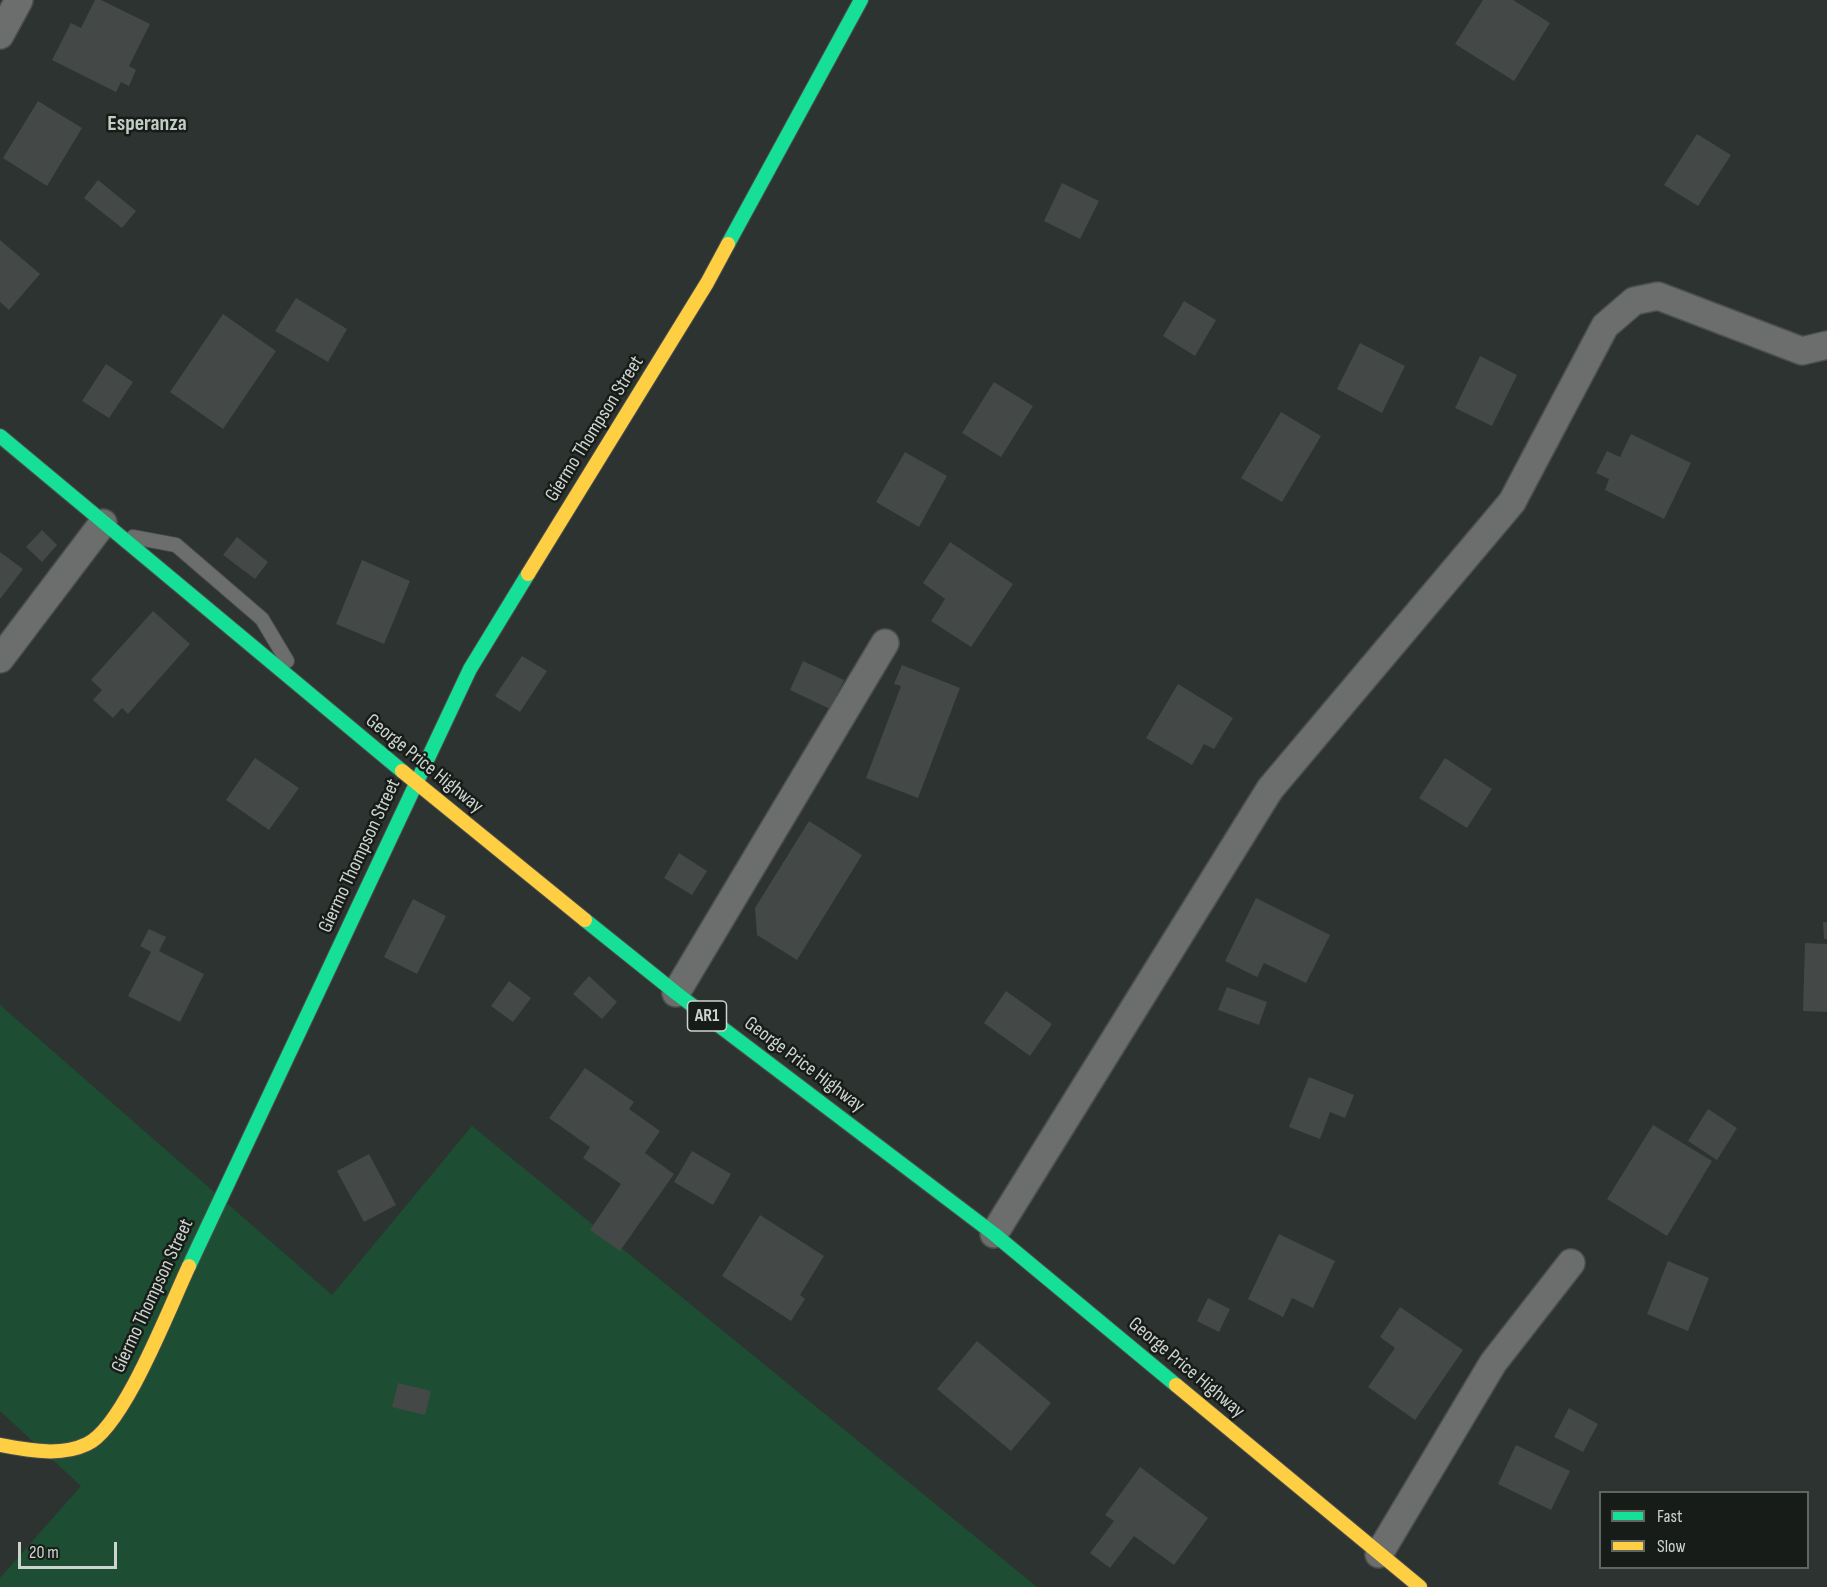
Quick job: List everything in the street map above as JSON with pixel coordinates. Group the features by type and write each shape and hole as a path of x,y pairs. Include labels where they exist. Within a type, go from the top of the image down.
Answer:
{"main road":[{"name":"Gíermo Thompson Street","path":"0,1445 39,1451 72,1450 98,1438 128,1396 470,669 707,283 861,0"},
{"name":"George Price Highway","path":"0,436 416,783 676,993 994,1234 1420,1587"}],"street":[{"path":"0,35 19,0"},
{"path":"994,1234 1270,789 1512,502 1605,326 1634,301 1658,296 1802,351 1827,345"},
{"path":"0,659 109,529"},
{"path":"676,993 885,643"},
{"path":"1379,1554 1493,1363 1571,1263"}],"lane":[{"path":"109,529 176,545 262,619 305,692"}],"green space":[{"path":"0,1005 332,1295 472,1126 1037,1587 0,1587 0,1578 81,1486 0,1411"}],"building":[{"path":"95,0 101,0 150,24 129,66 136,70 129,86 121,82 116,92 52,60 71,23 81,28"},
{"path":"1483,0 1513,0 1550,23 1514,81 1455,44"},
{"path":"38,101 82,128 47,186 3,158"},
{"path":"1697,134 1731,155 1698,206 1664,185"},
{"path":"98,180 136,211 122,228 84,198"},
{"path":"1062,183 1099,201 1080,239 1044,221"},
{"path":"0,240 40,274 9,310 0,302"},
{"path":"296,298 347,329 328,362 275,331"},
{"path":"1184,301 1216,320 1195,356 1163,336"},
{"path":"223,314 276,351 223,429 170,392"},
{"path":"1360,343 1405,366 1382,413 1337,389"},
{"path":"1480,356 1517,375 1492,426 1455,408"},
{"path":"106,364 133,382 109,418 82,401"},
{"path":"994,382 1033,406 1001,457 962,433"},
{"path":"1281,412 1321,436 1282,502 1241,478"},
{"path":"1631,434 1691,463 1664,519 1605,490 1609,479 1596,473 1607,451 1620,457"},
{"path":"905,452 947,476 919,527 876,502"},
{"path":"42,530 57,545 42,562 26,547"},
{"path":"237,537 268,562 255,579 223,555"},
{"path":"950,542 1013,584 971,647 931,621 945,599 923,583"},
{"path":"0,552 23,569 0,599"},
{"path":"362,560 410,581 384,644 336,624"},
{"path":"153,611 190,644 128,714 122,708 113,718 93,700 102,690 91,680"},
{"path":"522,656 547,671 520,712 495,696"},
{"path":"803,661 844,680 830,709 790,690"},
{"path":"902,665 960,688 918,798 866,778 901,686 894,684"},
{"path":"1178,684 1233,718 1214,749 1204,744 1192,765 1146,738"},
{"path":"255,758 299,788 269,830 226,800"},
{"path":"1445,758 1492,789 1467,828 1419,798"},
{"path":"809,821 862,855 797,960 757,935 755,908"},
{"path":"679,853 707,871 692,895 664,878"},
{"path":"1256,898 1330,935 1306,983 1264,963 1257,977 1225,961"},
{"path":"413,899 446,916 417,974 384,957"},
{"path":"1823,922 1827,922 1827,939 1824,939"},
{"path":"149,929 166,937 159,951 204,974 180,1022 128,996 151,952 140,946"},
{"path":"1805,943 1827,944 1827,1012 1803,1011"},
{"path":"589,976 617,1002 602,1019 573,994"},
{"path":"509,981 531,998 513,1022 491,1006"},
{"path":"1227,987 1267,1002 1259,1025 1218,1010"},
{"path":"1006,991 1052,1024 1030,1056 984,1023"},
{"path":"585,1068 634,1102 629,1109 660,1131 645,1153 674,1174 620,1251 590,1230 621,1184 583,1158 590,1147 549,1118"},
{"path":"1309,1077 1354,1095 1345,1118 1330,1112 1320,1139 1289,1127"},
{"path":"1708,1109 1737,1128 1717,1160 1688,1141"},
{"path":"1653,1125 1712,1161 1667,1236 1607,1199"},
{"path":"692,1151 731,1174 713,1205 674,1182"},
{"path":"369,1154 396,1205 364,1222 337,1171"},
{"path":"760,1215 824,1256 800,1295 805,1299 791,1321 722,1276"},
{"path":"1279,1234 1335,1261 1313,1308 1292,1298 1283,1317 1248,1299"},
{"path":"1668,1261 1709,1278 1688,1331 1647,1314"},
{"path":"1208,1298 1230,1309 1219,1332 1197,1321"},
{"path":"1400,1307 1463,1350 1415,1420 1368,1387 1395,1348 1380,1337"},
{"path":"977,1341 1051,1403 1011,1451 937,1389"},
{"path":"398,1383 431,1391 425,1415 392,1407"},
{"path":"1569,1408 1598,1424 1583,1452 1554,1437"},
{"path":"1516,1445 1570,1471 1551,1510 1498,1484"},
{"path":"1140,1467 1208,1518 1174,1565 1134,1536 1110,1568 1090,1553 1114,1521 1105,1515"}],"traffic: fast":[{"path":"728,244 861,0"},
{"path":"0,436 402,771"},
{"path":"189,1266 470,669 528,574"},
{"path":"585,920 676,993 994,1234 1176,1385"}],"traffic: slow":[{"path":"528,574 707,283 728,244"},
{"path":"402,771 585,920"},
{"path":"0,1445 44,1451 66,1450 87,1444 101,1433 131,1391 189,1266"},
{"path":"1176,1385 1420,1587"}],"district":[{"name":"Esperanza","path":"147,124"}]}
